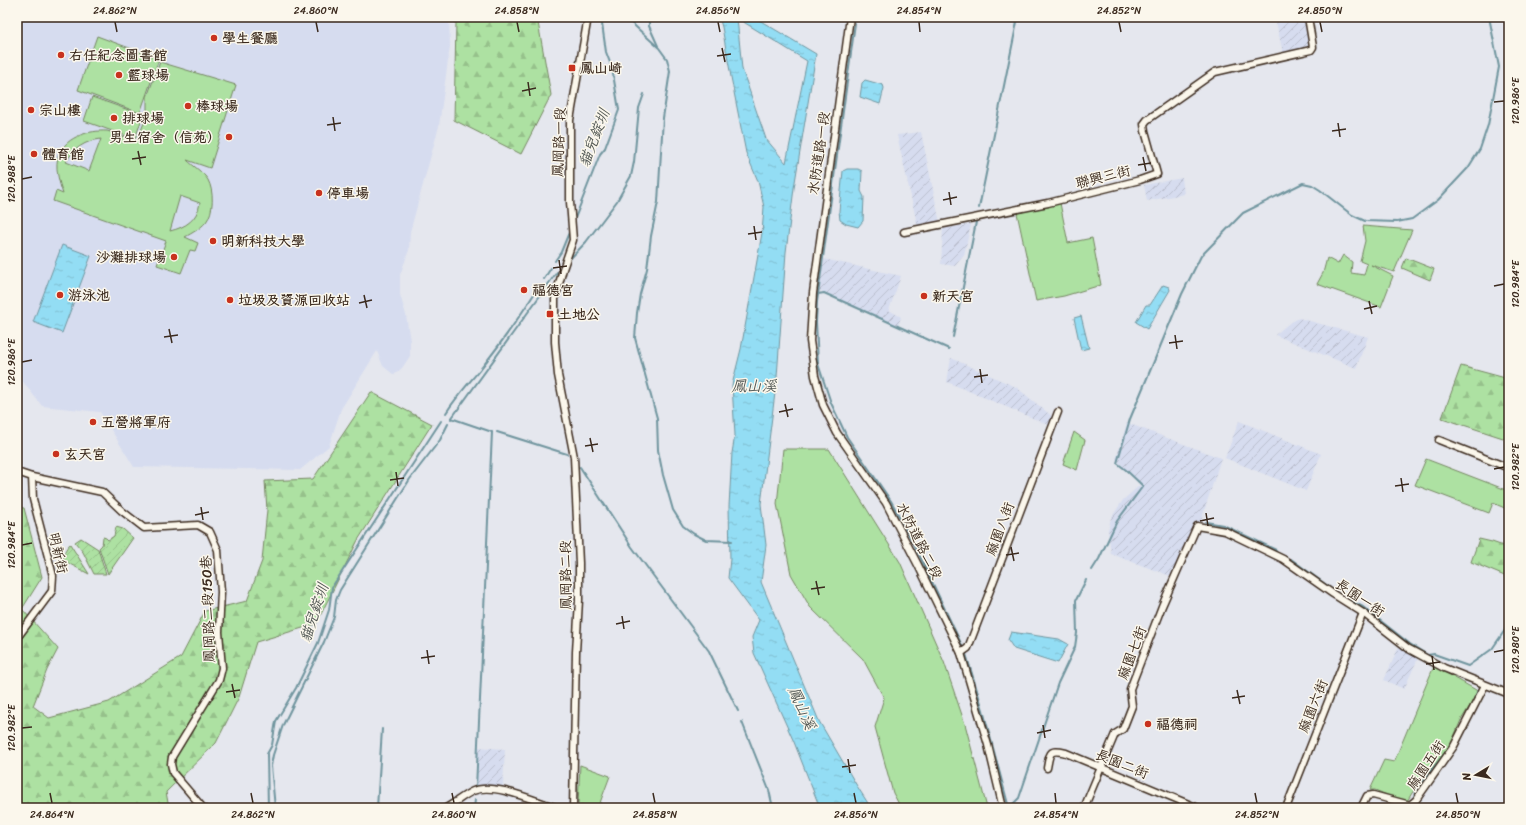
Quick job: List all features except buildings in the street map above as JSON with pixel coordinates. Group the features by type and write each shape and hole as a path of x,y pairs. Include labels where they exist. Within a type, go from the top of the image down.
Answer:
{"street":[{"name":"鳳岡路一段","path":"555,342 555,300 562,269 573,240 570,202 570,120 588,17"},
{"name":"水防道路一段","path":"812,293 850,17"},
{"name":"聯興三街","path":"904,232 1048,203 1140,180 1157,174 1145,131 1144,124 1147,120 1215,72 1311,50 1313,47 1313,42 1308,17"},
{"name":"水防道路二段","path":"812,293 810,341 815,376 823,405 837,433 886,504 961,653 988,745 1003,808"},
{"name":"鳳岡路二段","path":"555,342 558,374 574,457 579,563 580,600 576,652 573,808"},
{"name":"麻園八街","path":"961,653 968,648 1058,412"},
{"path":"1439,440 1509,468"},
{"path":"17,472 32,477"},
{"name":"明新街","path":"17,638 52,591 53,576 32,499 32,477"},
{"name":"鳳岡路二段150巷","path":"32,477 102,492 122,511 144,528 198,525 210,532 218,550 221,592 218,632 222,668 219,680 172,757 171,764 173,773 203,808"},
{"name":"長園一街","path":"1197,526 1225,531 1283,559 1363,613 1409,649 1444,668 1509,694"},
{"name":"麻園七街","path":"1084,808 1115,734 1123,728 1132,706 1130,689 1162,606 1197,526"},
{"name":"麻園六街","path":"1286,808 1363,613"},
{"name":"麻園五街","path":"1361,808 1367,796 1373,795 1410,805 1416,800 1454,746 1485,685"},
{"name":"長園二街","path":"1047,768 1049,754 1056,751 1066,753 1198,808"},
{"path":"446,808 474,791 494,788 557,808"}],"shaded area":[{"name":"明新科技大學","path":"17,17 449,18 450,46 439,126 410,232 409,250 400,275 400,295 406,315 410,341 410,356 402,368 394,375 383,366 377,351 341,409 329,446 300,470 134,467 100,412 42,406 17,374"},
{"path":"1275,17 1304,17 1311,47 1283,53"},
{"path":"921,132 940,223 918,228 897,135"},
{"path":"1182,178 1184,194 1147,201 1144,185"},
{"path":"971,224 964,255 955,266 941,264 943,229"},
{"path":"824,259 901,276 889,310 901,317 898,326 819,290"},
{"path":"1299,318 1368,337 1356,368 1275,335 1288,324"},
{"path":"951,358 1016,387 1053,417 1049,425 947,382"},
{"path":"1239,421 1321,454 1306,491 1225,458"},
{"path":"1127,423 1221,458 1201,521 1192,527 1173,577 1111,554 1108,530 1111,518 1123,500 1140,485 1116,459"},
{"path":"1401,642 1419,656 1404,689 1384,680"},
{"path":"477,747 505,749 503,786 476,785"}],"green space":[{"path":"453,17 537,17 551,95 521,154 454,120 456,23"},
{"name":"籃球場","path":"97,36 159,59 140,113 78,90"},
{"path":"160,62 236,85 210,168 187,160 208,180 212,195 212,207 209,218 206,222 199,229 185,237 198,243 195,251 190,250 181,273 157,265 166,241 53,201 56,191 63,194 57,164 59,154 67,143 80,135 100,131 111,132 137,141 147,115 147,97","holes":["101,139 89,171 66,162 80,146 90,141","180,196 200,203 199,209 190,222 170,231"]},
{"name":"排球場","path":"92,97 143,115 135,139 84,121"},
{"path":"1060,203 1068,243 1092,238 1101,285 1064,296 1036,301 1017,213"},
{"path":"1363,226 1412,230 1394,272 1371,265 1393,276 1381,307 1317,284 1323,273 1327,258 1338,264 1343,255 1352,262 1351,273 1364,275 1367,264 1360,261 1365,241"},
{"path":"1406,258 1434,269 1430,280 1402,268"},
{"path":"1461,366 1509,379 1509,405 1507,411 1509,411 1509,440 1442,418"},
{"path":"371,392 432,424 358,540 316,624 256,642 239,697 216,743 166,792 169,808 17,808 17,507 24,508 42,577 22,609 58,649 47,670 33,706 49,718 109,702 181,657 205,611 247,601 262,561 267,510 265,481 313,479"},
{"path":"1074,432 1085,440 1077,470 1063,464"},
{"path":"783,449 829,449 900,562 944,662 965,724 987,808 901,808 893,793 875,727 884,698 863,659 810,607 791,574 777,504"},
{"path":"1426,459 1509,491 1509,505 1507,509 1493,503 1489,513 1415,485"},
{"path":"116,527 123,529 133,538 108,574 99,548 102,545 103,537 108,540 114,536"},
{"path":"81,538 98,549 106,574 94,574 83,552 75,542"},
{"path":"1479,539 1509,548 1509,572 1507,577 1471,562"},
{"path":"70,544 89,574 64,561 65,552"},
{"path":"1434,666 1476,690 1478,693 1461,720 1450,746 1412,793 1406,803 1375,790 1370,790 1384,760 1394,762"},
{"path":"580,765 610,776 598,808 587,808 578,804"}],"water":[{"name":"鳳山溪","path":"719,17 754,17 816,54 794,188 786,252 777,377 761,504 766,545 761,582 819,721 871,808 820,808 794,742 754,653 752,637 759,620 728,578 730,559 729,506 732,453 735,435 732,385 741,349 762,233 764,207 758,181 746,153","holes":["737,18 807,61 786,163 766,139 742,69"]},
{"path":"865,80 883,85 884,88 880,104 860,97 862,83"},
{"path":"847,169 858,169 862,171 861,191 864,197 863,221 858,227 846,224 840,220 839,211 843,171"},
{"name":"游泳池","path":"62,245 91,256 62,333 33,322"},
{"path":"1163,285 1169,287 1170,290 1147,329 1136,322 1146,305 1150,305"},
{"path":"1081,316 1089,348 1081,350 1074,318"},
{"path":"1011,632 1059,639 1068,644 1058,663 1014,649 1008,640"}],"waterway":[{"name":"貓兒錠圳","path":"574,221 600,154 605,148 619,110 612,68 606,52 601,17"},
{"path":"625,17 659,48 667,59 670,71 663,118 658,202 651,236 647,269 640,294 635,338 657,418 658,450 663,475 673,510 683,526 694,534 706,540 732,541"},
{"path":"649,17 649,26 658,46"},
{"path":"1092,570 1099,559 1117,521 1143,486 1117,463 1130,419 1182,294 1201,256 1243,213 1303,183 1312,185 1352,215 1365,221 1397,222 1412,219 1438,200 1468,168 1480,149 1488,125 1499,67 1489,17"},
{"path":"979,208 1017,22"},
{"path":"855,23 817,302 816,322 818,364 831,403 847,437 891,501 916,548 966,654 983,710 1009,808"},
{"path":"569,260 586,242 617,201 631,176 634,162 639,108 644,94"},
{"path":"953,337 976,222"},
{"name":"貓兒錠圳","path":"555,261 561,252 570,230"},
{"name":"貓兒錠圳","path":"544,279 551,268"},
{"path":"451,419 557,272"},
{"name":"貓兒錠圳","path":"446,413 455,399 500,344 538,288"},
{"path":"818,294 824,293 949,349"},
{"path":"451,418 492,432 476,788"},
{"name":"貓兒錠圳","path":"268,808 267,754 272,745 276,721 296,688 318,643 329,610 332,587 441,421"},
{"path":"275,808 271,766 273,755 283,725 324,642 334,617 336,600 340,590 410,479 440,440 448,424"},
{"path":"497,432 567,454"},
{"path":"580,467 632,547 709,651 738,711"},
{"path":"1206,522 1223,525 1276,550"},
{"path":"1291,559 1343,597 1363,607 1410,644 1439,662"},
{"path":"1009,808 1019,798 1058,683 1075,647 1077,633 1076,600 1086,580"},
{"path":"1428,655 1434,654 1468,666 1492,649 1505,630 1509,613"},
{"path":"1469,711 1478,690"},
{"path":"742,722 769,790 773,808"},
{"path":"377,808 382,729"},
{"path":"1413,800 1416,789 1449,748"},
{"path":"474,808 475,800"}],"place":[{"name":"學生餐廳","path":"214,38"},
{"name":"右任紀念圖書館","path":"61,55"},
{"name":"鳳山崎","path":"572,68"},
{"name":"籃球場","path":"119,75"},
{"name":"棒球場","path":"188,106"},
{"name":"宗山樓","path":"31,110"},
{"name":"排球場","path":"114,118"},
{"name":"男生宿舍（信苑）","path":"229,137"},
{"name":"體育館","path":"34,154"},
{"name":"停車場","path":"319,193"},
{"name":"明新科技大學","path":"213,241"},
{"name":"沙灘排球場","path":"174,257"},
{"name":"福德宫","path":"524,290"},
{"name":"游泳池","path":"60,295"},
{"name":"新天宫","path":"924,296"},
{"name":"垃圾及資源回收站","path":"230,300"},
{"name":"土地公","path":"550,314"},
{"name":"五營將軍府","path":"93,422"},
{"name":"玄天宮","path":"56,454"},
{"name":"福德祠","path":"1148,724"}]}
